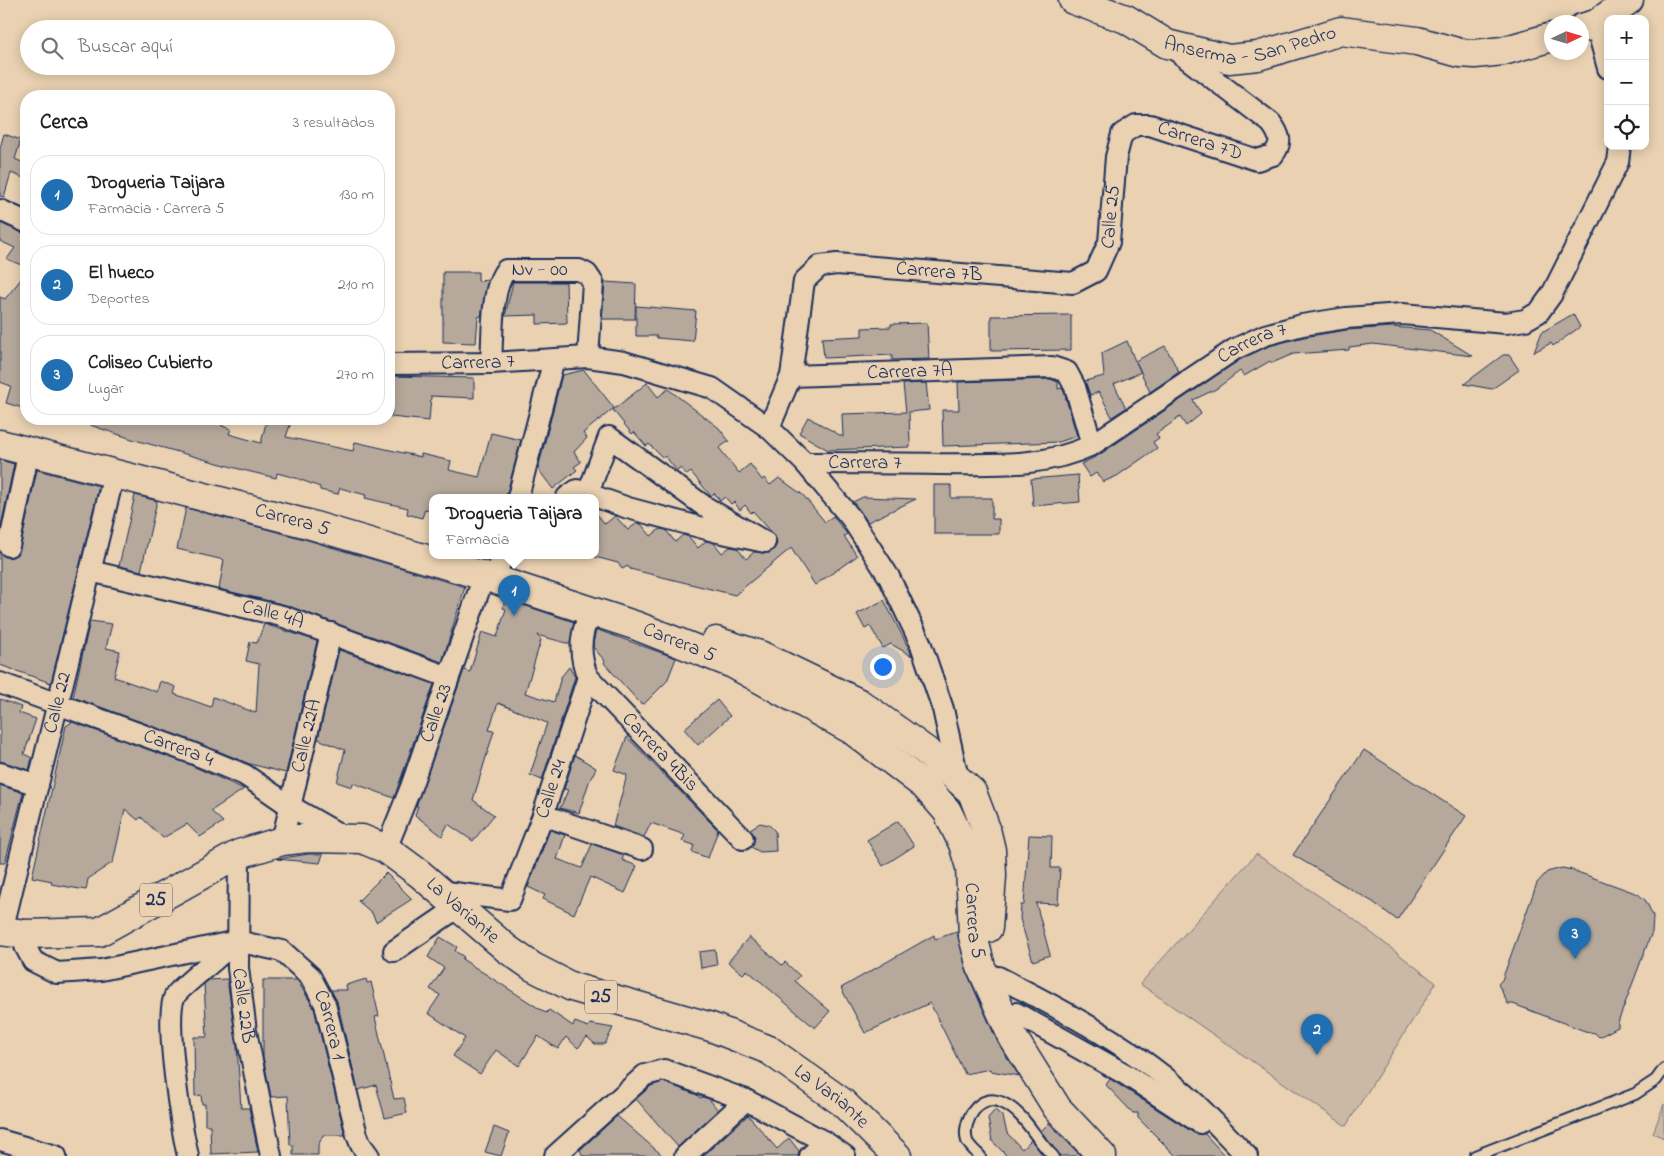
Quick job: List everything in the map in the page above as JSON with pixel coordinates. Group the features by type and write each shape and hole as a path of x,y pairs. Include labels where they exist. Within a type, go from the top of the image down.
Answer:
{"street":[{"name":"Anserma - San Pedro","path":"1073,0 1126,19 1167,44 1229,59 1258,56 1341,31 1417,41 1460,53 1474,54 1503,51 1544,39"},
{"path":"1604,60 1589,26 1629,0"},
{"name":"Carrera 7D","path":"1122,134 1136,125 1150,125 1257,160 1265,159 1277,150 1280,142 1279,134 1271,123 1167,44"},
{"name":"Calle 25","path":"1073,283 1096,271 1109,242 1116,157 1122,134"},
{"name":"Carrera 7","path":"805,463 995,464 1049,461 1073,454 1092,445 1235,349 1265,335 1302,325 1346,318 1402,314 1506,323 1525,320 1539,312 1552,294 1618,162 1620,150"},
{"path":"0,210 20,219"},
{"name":"Carrera 7B","path":"791,376 801,290 808,275 820,266 837,264 1073,283"},
{"name":"Nv - 00","path":"491,363 497,290 500,277 506,270 579,270 587,274 593,283 588,357"},
{"name":"Carrera 7","path":"395,364 491,363 588,357 624,362 712,388 769,428 805,463 850,518 889,577 920,642 943,709 958,778"},
{"path":"519,494 554,359"},
{"name":"Carrera 7A","path":"791,376 1052,366 1067,372 1075,387 1092,445"},
{"path":"769,428 791,376"},
{"name":"Carrera 5","path":"0,434 275,505 429,549"},
{"path":"571,494 577,490 588,493 609,437 704,506 766,542 718,532 628,508 599,497"},
{"name":"Carrera 5","path":"0,444 30,450 114,474 308,524 429,552"},
{"path":"9,546 30,450"},
{"name":"Calle 22","path":"9,932 38,785 114,474"},
{"name":"Carrera 5","path":"460,559 495,567 602,614 733,664 852,730 925,786 947,812 963,844 970,867 973,936 981,967 1012,1036 1057,1108 1102,1156"},
{"name":"Carrera 5","path":"464,559 495,567 760,655 859,703 926,751 958,778 972,792 986,829 991,850 992,876 988,930 991,959 998,977 1037,1056 1062,1095 1095,1133 1120,1156"},
{"name":"Calle 23","path":"386,849 411,787 448,677 495,567"},
{"name":"Calle 4A","path":"90,571 282,616 448,677"},
{"name":"Calle 24","path":"436,890 510,900 542,815 585,669 582,637 586,623 602,614"},
{"name":"Calle 22A","path":"282,841 331,633"},
{"name":"Carrera 4Bis","path":"585,669 743,839"},
{"name":"Carrera 4","path":"0,684 192,753 245,775 290,806 344,837"},
{"path":"0,773 38,785"},
{"path":"542,815 642,849"},
{"name":"La Variante","path":"9,932 99,932 240,854 282,841 344,837 362,839 386,849 514,954 533,967 572,988 711,1026 769,1050 842,1102 891,1153"},
{"name":"Calle 22B","path":"240,854 237,941 246,1031 271,1156"},
{"path":"394,951 457,908"},
{"name":"Carrera 1","path":"9,932 25,946 33,961 57,973 100,970 237,941 282,951 310,976 325,1004 357,1135 369,1156"},
{"path":"188,1156 182,1131 174,1063 171,1011 175,995 237,941"},
{"path":"998,977 1067,1012 1132,1054 1193,1101 1247,1156"},
{"path":"1016,1013 1132,1078 1184,1111 1226,1143 1247,1156"},
{"path":"555,1156 645,1075 664,1070 746,1100 825,1142 846,1156"},
{"path":"685,1156 746,1100"},
{"path":"0,1140 46,1155"},
{"path":"810,1156 825,1142"}],"lane":[{"path":"1475,1156 1635,1094 1656,1080 1664,1069"},
{"path":"980,1156 967,1142 966,1120 973,1110 985,1102 1001,1101 1016,1111 1040,1144 1052,1156"}],"shaded area":[{"path":"1256,854 1352,918 1436,983 1346,1126 1140,984"},
{"path":"1664,1104 1664,1138 1653,1133"}],"building":[{"path":"4,134 20,140 15,159 20,161 20,177 11,173 4,197 0,196 0,148"},
{"path":"0,223 20,231 20,264 7,259 15,248 0,241"},
{"path":"443,272 478,272 478,281 488,280 481,316 478,317 476,343 443,342"},
{"path":"20,280 20,407 6,403 11,386 0,382 0,297 5,299"},
{"path":"513,282 566,282 567,323 537,324 537,315 505,316"},
{"path":"605,282 636,284 635,319 602,319"},
{"path":"636,306 696,311 693,341 657,338 657,336 636,336"},
{"path":"1573,314 1580,327 1553,346 1551,343 1534,352 1542,332"},
{"path":"1071,315 1071,350 991,351 991,316"},
{"path":"927,323 929,359 892,360 892,355 824,358 822,338 862,336 862,328 891,327 891,324"},
{"path":"1392,327 1430,330 1473,356 1373,344 1349,347 1349,350 1293,354 1272,363 1270,361 1244,376 1240,371 1216,389 1193,400 1201,414 1186,426 1180,417 1156,434 1159,438 1153,442 1157,448 1117,476 1103,482 1096,473 1090,477 1081,464 1099,455 1241,359 1269,346 1304,337 1347,330"},
{"path":"1127,341 1135,361 1165,346 1179,372 1150,392 1141,372 1114,384 1126,408 1112,417 1099,392 1090,395 1085,381 1104,376 1102,353"},
{"path":"1503,355 1509,355 1519,370 1492,389 1464,384"},
{"path":"584,370 614,408 583,433 587,438 574,452 581,462 574,467 577,470 553,489 538,469 562,375"},
{"path":"395,376 474,378 474,398 431,396 429,421 395,417"},
{"path":"1050,379 1058,382 1058,389 1062,388 1064,392 1077,436 1059,442 943,446 942,410 959,410 958,382"},
{"path":"647,383 658,397 668,389 719,428 729,441 719,448 739,473 750,464 762,480 764,478 770,485 779,478 803,495 825,522 833,516 847,534 844,536 857,556 815,585 791,548 735,595 630,569 628,566 622,569 618,563 599,558 599,517 605,524 615,516 628,530 637,523 641,524 651,536 660,529 666,530 675,542 683,535 689,537 698,548 706,541 714,543 722,553 730,547 737,548 746,559 754,552 770,553 777,544 775,536 753,511 751,513 745,505 740,510 734,502 731,504 725,497 720,501 714,493 711,496 691,472 687,475 681,468 677,471 665,456 663,458 649,444 646,446 634,432 632,434 613,410"},
{"path":"926,383 929,410 909,412 910,447 828,450 799,433 808,417 843,437 842,414 906,412 903,384"},
{"path":"90,425 222,425 231,429 229,434 261,443 266,425 290,425 286,437 353,451 355,442 421,457 421,454 451,461 449,470 479,477 491,433 521,440 507,494 429,494 429,510 425,509 422,518 407,514 408,508 365,498 366,495 340,488 338,494 320,490 320,487 296,478 277,473 276,478 135,440"},
{"path":"0,460 14,464 0,531"},
{"path":"37,470 99,486 51,683 0,665 0,553 6,557 12,557 20,549"},
{"path":"1078,475 1080,502 1033,506 1031,479"},
{"path":"934,485 951,485 951,498 992,498 992,519 999,519 999,534 934,534"},
{"path":"135,495 157,501 141,571 119,566"},
{"path":"863,497 916,499 868,522 853,502"},
{"path":"186,508 304,539 465,587 442,662 286,605 219,589 224,560 177,549"},
{"path":"505,599 574,622 570,644 537,635 541,640 525,693 554,702 561,677 569,667 575,677 542,780 530,775 547,723 498,703 489,730 494,731 473,800 494,815 473,841 448,824 442,836 415,815 418,806 416,806 464,670 470,672 482,632 497,637 506,609 503,608"},
{"path":"884,600 912,656 891,644 883,648 870,626 865,629 857,614"},
{"path":"90,621 112,624 106,648 120,651 114,677 157,692 160,681 176,687 174,694 211,707 213,697 256,713 259,664 246,661 250,642 257,643 264,624 317,641 286,773 250,764 73,697"},
{"path":"598,630 676,658 667,681 644,704 640,703 611,671 593,647 595,633"},
{"path":"339,650 434,684 394,798 353,783 352,787 337,782 345,750 318,739"},
{"path":"0,699 21,707 19,713 36,719 24,754 32,758 29,770 0,761"},
{"path":"717,700 730,716 698,745 684,729"},
{"path":"72,722 188,764 244,789 211,811 223,822 200,837 187,824 163,838 141,817 138,820 125,809 113,862 88,879 86,890 51,884 52,881 32,877 66,726"},
{"path":"627,737 718,830 708,858 692,852 694,845 682,841 685,835 651,823 644,837 613,826 627,775 614,770"},
{"path":"1364,750 1466,816 1397,920 1373,902 1293,855"},
{"path":"575,755 596,768 589,782 579,813 560,808 568,790 564,789"},
{"path":"0,785 23,793 5,863 0,863"},
{"path":"898,821 914,846 883,866 867,840"},
{"path":"760,823 769,825 775,831 776,851 760,852 751,847 755,837 750,829"},
{"path":"550,830 565,835 557,859 582,868 592,844 624,855 622,860 637,866 625,893 590,877 574,914 543,899 545,895 528,887"},
{"path":"1029,835 1052,836 1051,868 1060,868 1058,904 1036,903 1050,955 1033,961 1020,919 1021,905 1024,905"},
{"path":"309,854 323,854 320,863 277,859"},
{"path":"1562,868 1638,894 1646,901 1653,916 1652,932 1618,1022 1618,1027 1599,1037 1595,1033 1513,1004 1508,1004 1498,984 1502,980 1537,883 1547,872"},
{"path":"386,873 412,899 376,922 372,913 358,901"},
{"path":"957,932 967,973 998,1043 1019,1076 991,1071 990,1069 965,1074 930,1003 865,1033 841,988 934,935 935,939"},
{"path":"440,937 457,947 455,951 464,957 462,959 546,1013 549,1010 573,1026 575,1022 588,1027 590,1024 613,1028 605,1044 595,1044 587,1037 578,1048 566,1037 558,1049 538,1036 519,1066 496,1050 480,1074 453,1056 465,1038 428,1013 440,995 430,989 444,968 428,957"},
{"path":"749,937 782,965 785,962 800,976 795,981 830,1011 815,1028 747,970 743,974 728,962"},
{"path":"715,950 717,965 701,968 699,952"},
{"path":"227,979 237,1046 241,1108 249,1108 258,1152 211,1154 210,1125 205,1125 205,1104 202,1104 201,1095 195,1096 194,1037 207,1037 204,984 209,980"},
{"path":"366,979 367,983 371,982 379,1016 375,1017 394,1099 404,1098 407,1113 385,1118 376,1085 358,1090 337,1001 331,990 347,990 346,985"},
{"path":"263,980 297,980 314,1008 345,1135 323,1135 318,1146 318,1155 293,1155 293,1145 290,1145 288,1096 271,1097 263,1056"},
{"path":"1110,1079 1194,1133 1205,1134 1225,1156 1176,1156 1138,1118 1138,1113 1133,1113 1106,1085"},
{"path":"663,1082 697,1095 700,1098 709,1099 718,1110 678,1147 636,1099 651,1086"},
{"path":"995,1110 1003,1117 1007,1133 1022,1149 1031,1140 1044,1156 1007,1156 992,1141 988,1118"},
{"path":"748,1115 777,1149 789,1138 799,1151 798,1156 703,1156"},
{"path":"617,1116 663,1156 583,1156 580,1150"},
{"path":"1049,1123 1081,1156 1060,1156 1041,1131"},
{"path":"494,1127 509,1133 501,1156 485,1152"}],"place":[{"name":"Drogueria Taijara","path":"514,616"},
{"name":"Coliseo Cubierto","path":"1575,959"},
{"name":"El hueco","path":"1317,1055"}]}
